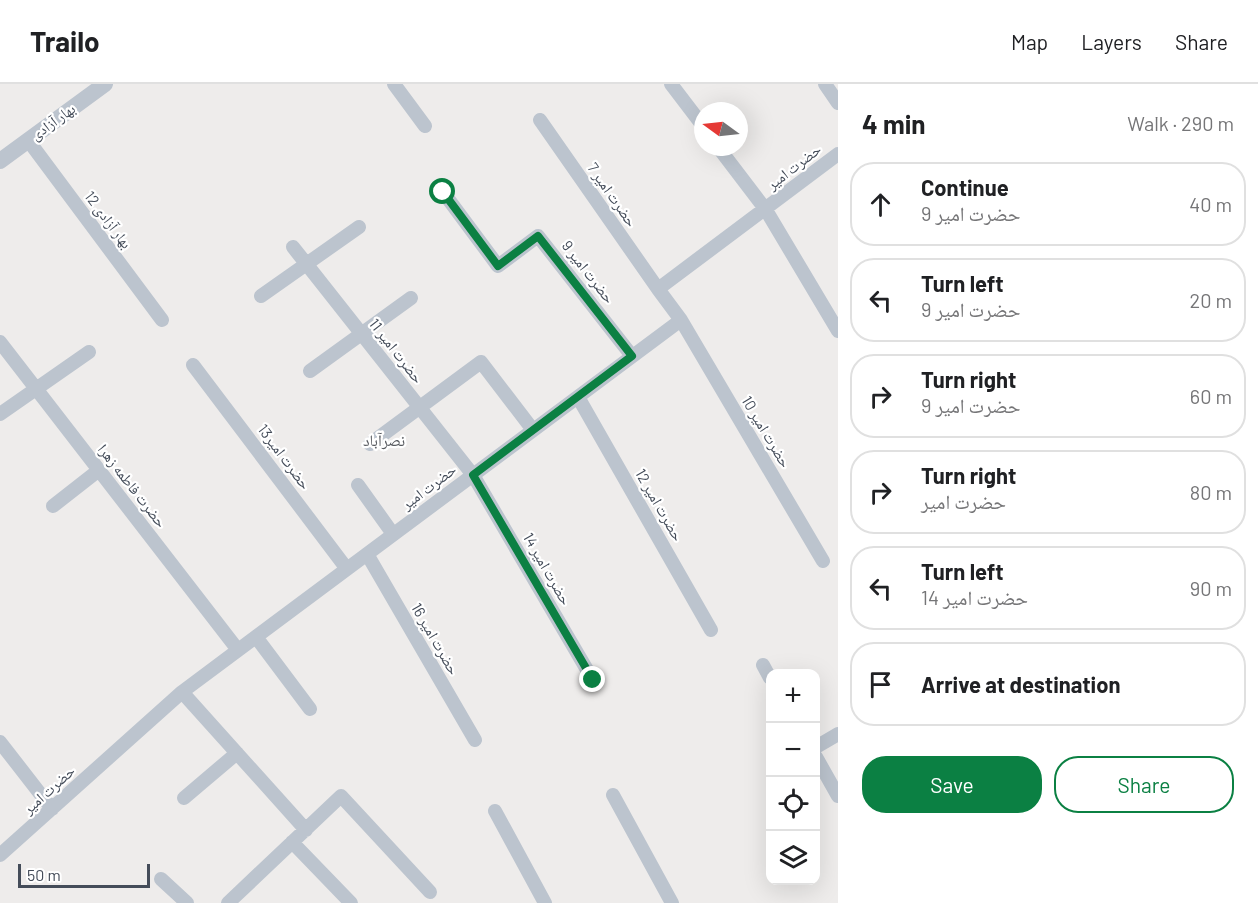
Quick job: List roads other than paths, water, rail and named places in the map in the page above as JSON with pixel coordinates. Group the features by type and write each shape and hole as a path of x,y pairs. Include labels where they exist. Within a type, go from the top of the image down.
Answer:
{"street":[{"path":"394,84 425,126"},
{"path":"671,84 694,114"},
{"path":"825,84 838,103"},
{"name":"بهار آزادی","path":"0,161 102,85"},
{"name":"حضرت امیر 7","path":"540,120 658,289"},
{"name":"بهار آزادی 12","path":"28,140 162,320"},
{"name":"حضرت امیر","path":"658,289 838,154"},
{"path":"725,156 766,210 838,331"},
{"name":"حضرت امیر 9","path":"443,192 498,266 538,236 632,356"},
{"path":"261,296 358,227"},
{"name":"حضرت امیر 11","path":"293,247 473,475"},
{"path":"658,289 681,320"},
{"path":"310,371 411,298"},
{"name":"حضرت امیر","path":"0,855 182,692 681,320"},
{"name":"حضرت امیر 10","path":"681,320 823,561"},
{"name":"حضرت فاطمه زهرا","path":"0,342 238,650"},
{"path":"0,414 89,352"},
{"path":"369,444 481,362 533,430"},
{"name":"حضرت امیر13","path":"194,365 347,568"},
{"name":"حضرت امیر 12","path":"578,397 711,630"},
{"path":"53,506 99,470"},
{"name":"حضرت امیر 14","path":"473,475 593,680"},
{"path":"358,485 393,534"},
{"name":"حضرت امیر 16","path":"367,554 475,740"},
{"path":"256,637 310,709"},
{"path":"763,665 766,670"},
{"path":"182,692 306,830"},
{"path":"820,745 838,734"},
{"path":"0,742 52,809"},
{"path":"184,798 237,753"},
{"path":"820,764 838,796"},
{"path":"613,795 672,903"},
{"path":"228,903 341,796 430,892"},
{"path":"495,811 545,903"},
{"path":"292,842 351,903"},
{"path":"161,879 187,903"}],"district":[{"name":"نصرآباد","path":"384,440"}]}
